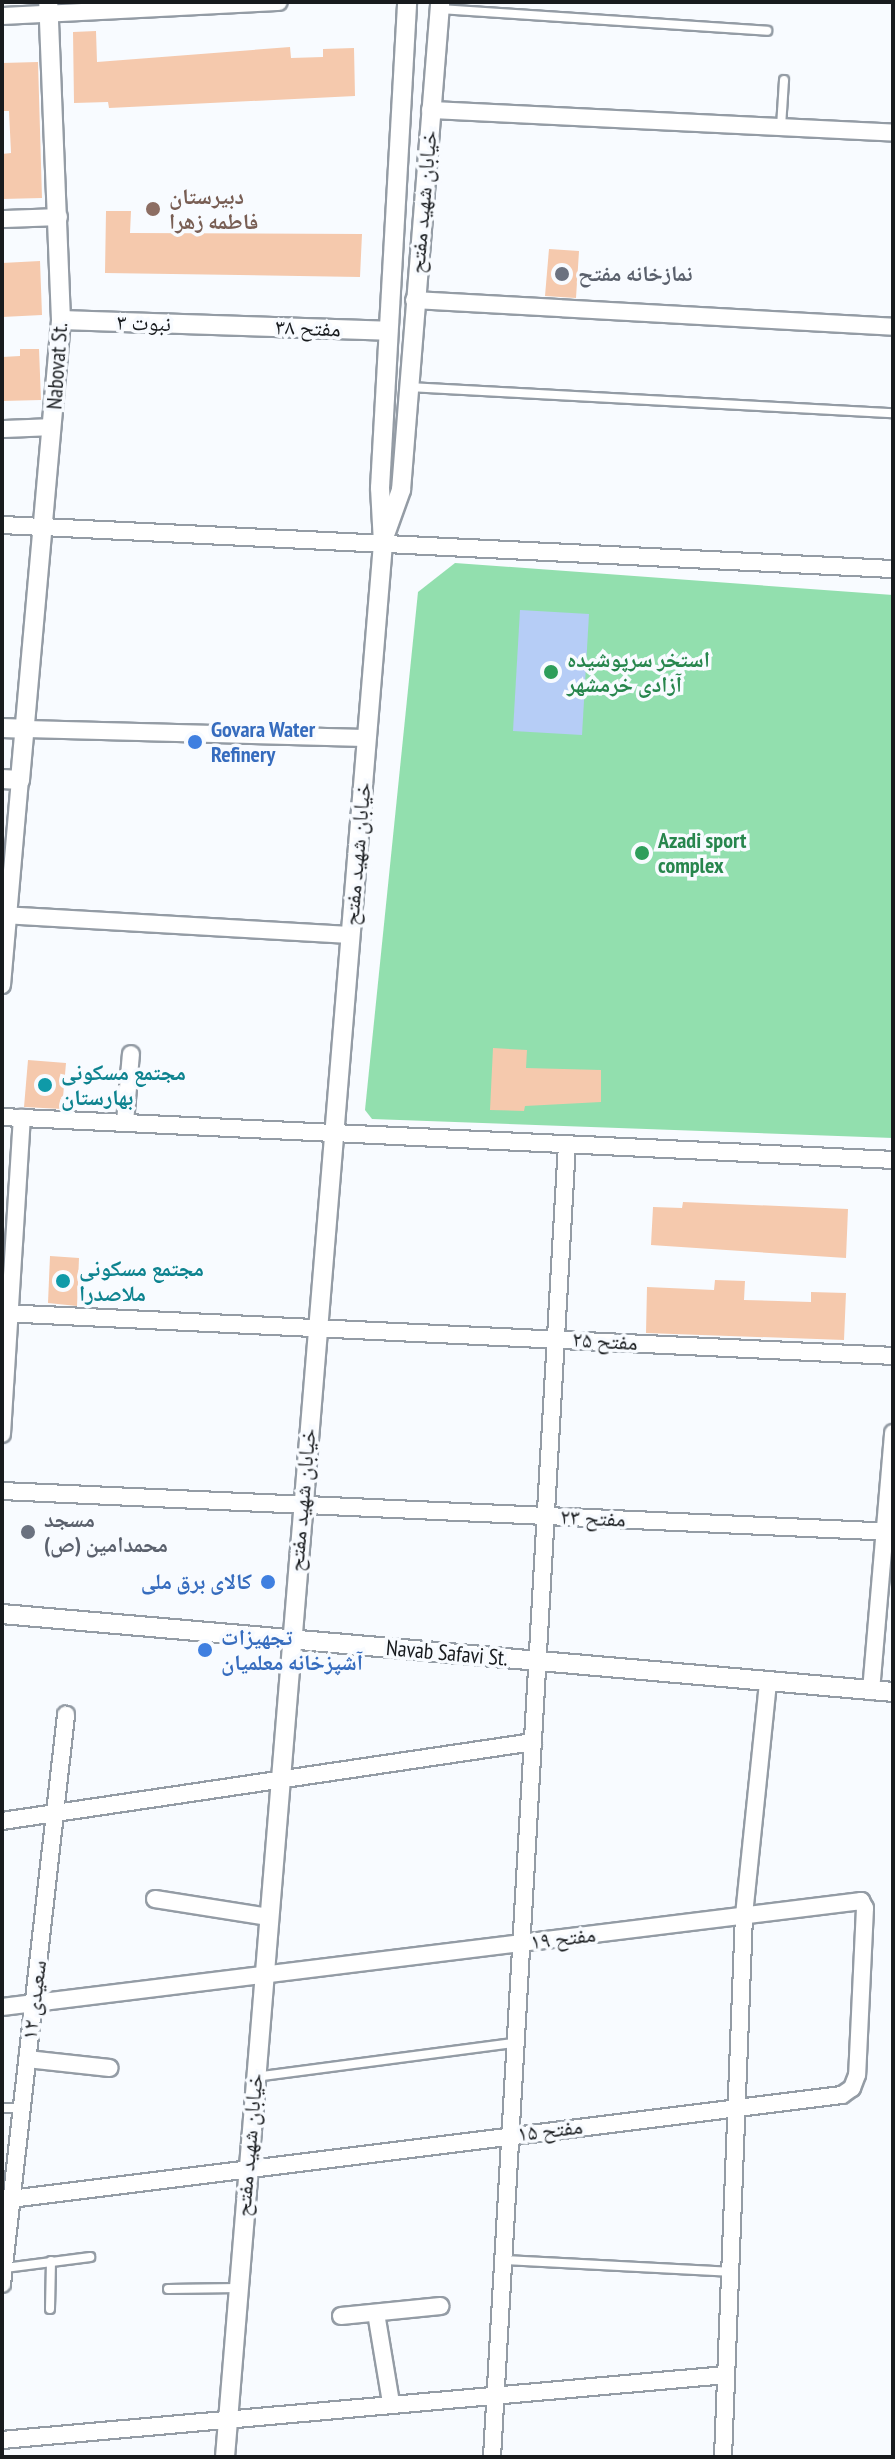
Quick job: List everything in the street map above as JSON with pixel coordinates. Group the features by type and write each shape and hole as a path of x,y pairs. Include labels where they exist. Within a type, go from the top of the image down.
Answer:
{"street":[{"path":"2,16 48,7 279,2"},
{"name":"خیابان شهید مفتح","path":"225,2457 246,2171 383,543 380,488 407,2"},
{"name":"خیابان شهید مفتح","path":"383,543 401,490 439,6"},
{"name":"Nabovat St.","path":"11,780 25,729 61,320 48,7"},
{"path":"430,110 893,133"},
{"path":"2,219 59,217"},
{"path":"414,300 893,327"},
{"name":"نبوت ۳","path":"61,320 228,325"},
{"name":"مفتح ۳۸","path":"228,325 388,331"},
{"path":"2,429 52,427"},
{"path":"2,525 215,532 893,569"},
{"path":"2,728 366,738"},
{"path":"2,985 11,780"},
{"path":"5,915 350,935"},
{"path":"125,1122 131,1054"},
{"path":"2,1117 893,1160"},
{"path":"2,1434 6,1313 22,1118"},
{"path":"492,2457 567,1144"},
{"name":"مفتح ۲۵","path":"6,1313 893,1356"},
{"path":"871,1691 889,1531 893,1433"},
{"name":"مفتح ۲۳","path":"2,1491 889,1531"},
{"name":"Navab Safavi St.","path":"2,1614 893,1692"},
{"path":"723,2457 744,1915 768,1682"},
{"name":"سعیدی ۱۲","path":"3,2276 7,2199 35,2003 66,1715"},
{"path":"2,1821 533,1742"},
{"path":"155,1899 269,1917"},
{"name":"مفتح ۱۹","path":"2,2007 861,1901 857,2075 852,2088"},
{"path":"27,2059 110,2068"},
{"name":"مفتح ۱۵","path":"7,2199 842,2095 852,2088"},
{"path":"341,2316 441,2306"},
{"path":"376,2313 391,2403"},
{"path":"2,2440 496,2393 726,2375"}],"lane":[{"path":"439,6 767,31"},
{"path":"781,127 784,80"},
{"path":"407,386 893,413"},
{"path":"254,2077 515,2043"},
{"path":"2,2108 22,2108"},
{"path":"3,2276 51,2261 90,2257"},
{"path":"503,2260 730,2272"},
{"path":"50,2309 51,2261"},
{"path":"168,2289 238,2288"}],"green space":[{"name":"Azadi sport complex","path":"455,563 893,595 893,1138 372,1119 365,1110 418,592"}],"water":[{"name":"استخر سرپوشیده آزادی خرمشهر","path":"520,610 589,614 582,735 513,731"}],"building":[{"path":"96,31 97,62 290,47 291,58 323,57 323,49 354,48 355,96 109,108 108,102 74,103 73,32"},
{"path":"38,62 42,198 2,199 2,154 11,153 9,111 2,111 2,63"},
{"path":"106,211 131,211 130,233 362,234 360,277 105,273"},
{"name":"نمازخانه مفتح","path":"549,249 579,251 576,298 545,296"},
{"path":"40,261 42,315 2,317 2,263"},
{"path":"20,349 39,349 41,400 2,401 2,357 20,356"},
{"path":"493,1048 527,1050 526,1068 601,1070 601,1102 525,1106 524,1111 490,1110"},
{"name":"مجتمع مسکونی بهارستان","path":"28,1060 66,1063 62,1109 24,1107"},
{"path":"683,1202 848,1209 846,1258 651,1245 653,1207 682,1208"},
{"name":"مجتمع مسکونی ملاصدرا","path":"50,1256 79,1258 77,1306 48,1303"},
{"path":"715,1280 745,1281 744,1300 811,1302 811,1292 846,1293 844,1340 646,1333 647,1287 714,1290"}],"place":[{"name":"دبیرستان فاطمه زهرا","path":"153,209"},
{"name":"نمازخانه مفتح","path":"562,274"},
{"name":"استخر سرپوشیده آزادی خرمشهر","path":"551,672"},
{"name":"Govara Water Refinery","path":"195,742"},
{"name":"Azadi sport complex","path":"642,853"},
{"name":"مجتمع مسکونی بهارستان","path":"45,1085"},
{"name":"مجتمع مسکونی ملاصدرا","path":"63,1281"},
{"name":"مسجد محمدامین (ص)","path":"28,1532"},
{"name":"کالای برق ملی","path":"268,1582"},
{"name":"تجهيزات آشپزخانه معلمیان","path":"205,1650"}]}
